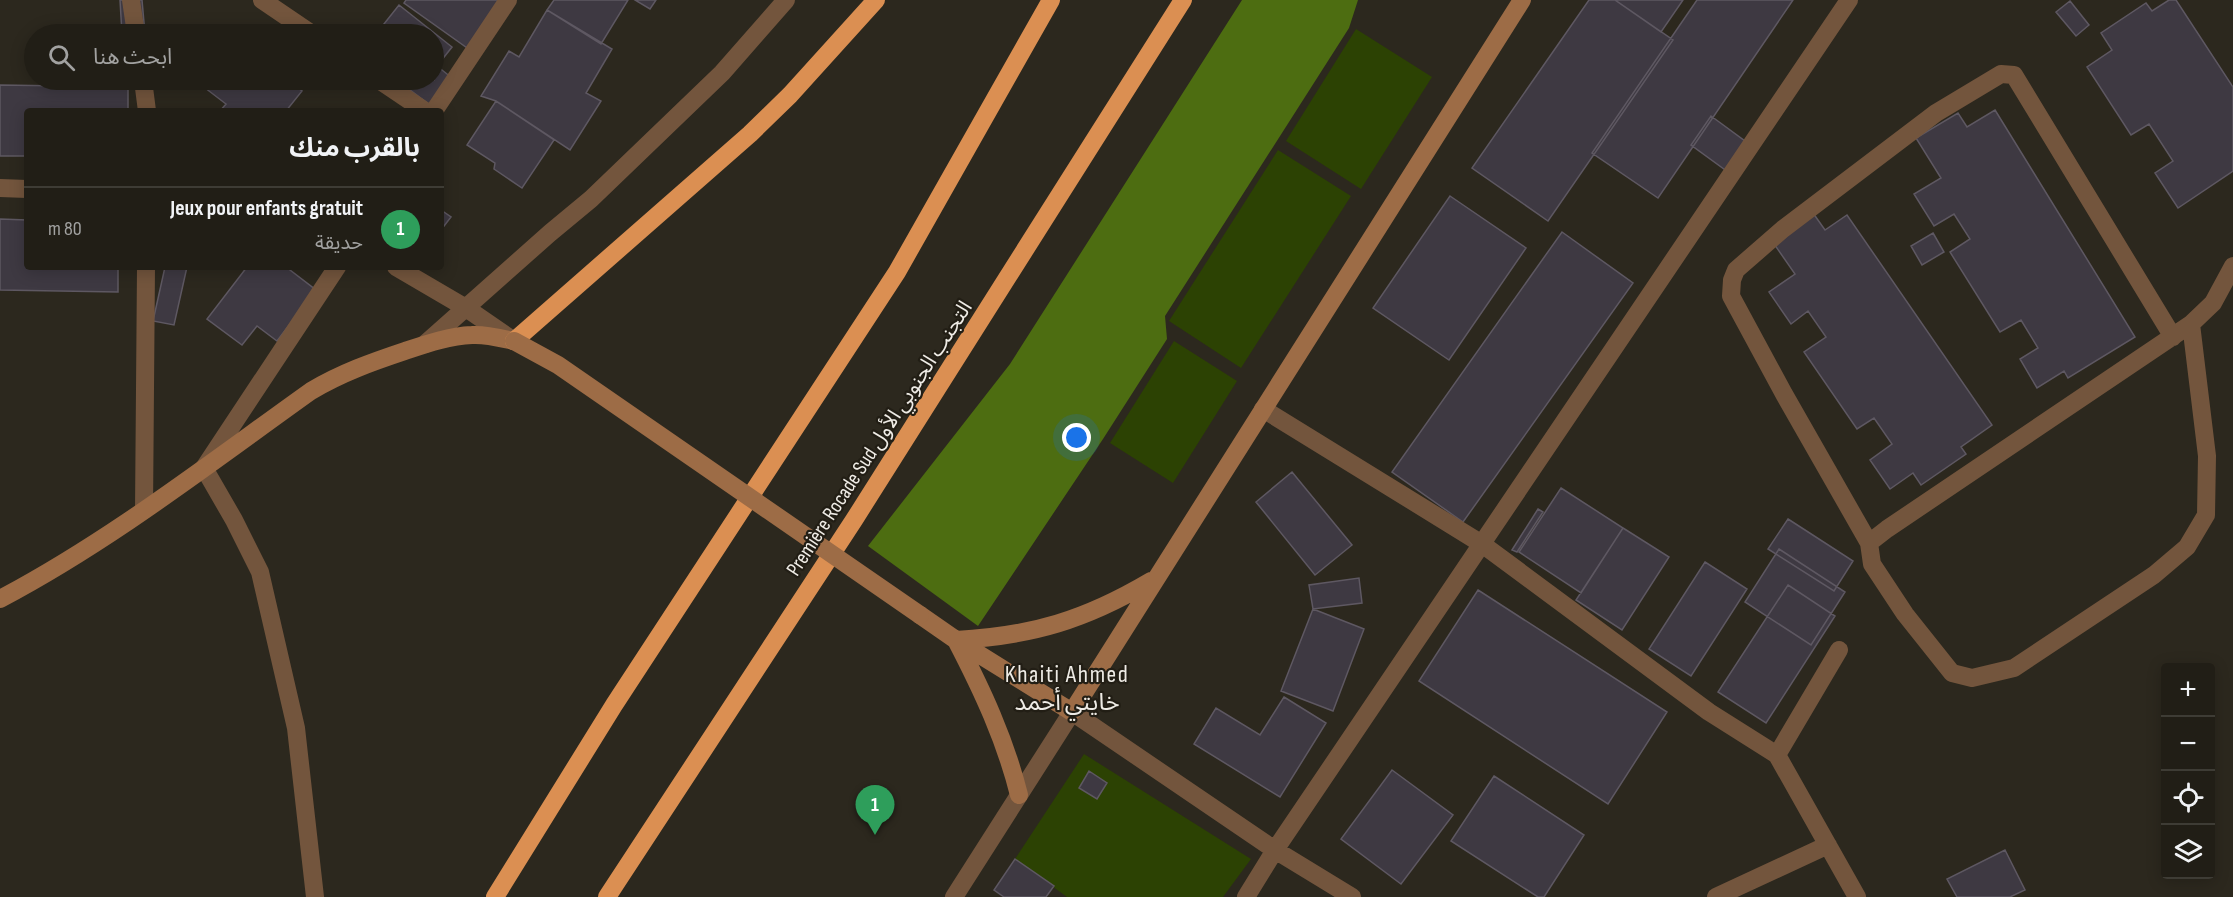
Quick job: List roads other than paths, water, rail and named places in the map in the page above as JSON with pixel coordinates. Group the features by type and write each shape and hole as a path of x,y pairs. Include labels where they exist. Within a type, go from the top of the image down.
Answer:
{"highway":[{"path":"514,340 757,128 876,0"},
{"path":"495,897 614,705 897,272 1051,0"},
{"name":"Première Rocade Sud التجنب الجنوبي الأول","path":"607,897 854,520 1184,0"}],"main road":[{"path":"0,599 70,558 144,510 311,391 333,378 425,344 471,335 489,336 514,340 558,366 956,640 1072,712 1522,0"},
{"path":"956,640 995,638 1062,623 1095,612 1155,578"},
{"path":"956,640 993,715 1012,767 1019,795"}],"street":[{"path":"131,0 135,24"},
{"path":"262,0 297,24"},
{"path":"436,108 508,0"},
{"path":"425,344 591,199 722,73 786,0"},
{"path":"1246,897 1275,850 1849,0"},
{"path":"2173,337 2014,75 2001,74 1936,113 1783,229 1736,270 1732,280 1731,296 1869,543 1872,564 1905,614 1952,673 1972,678 2014,668 2154,575 2187,546 2206,515 2207,456 2192,324"},
{"path":"144,90 147,108"},
{"path":"394,90 421,108"},
{"path":"0,188 24,189"},
{"path":"1869,543 2192,324 2213,303 2233,266"},
{"path":"144,510 146,270"},
{"path":"315,897 296,728 260,572 204,468 335,270"},
{"path":"401,270 466,308 514,340"},
{"path":"1263,409 1482,544 1709,712 1777,755 1857,897"},
{"path":"1777,755 1839,650"},
{"path":"954,897 1072,712 1275,850 1352,897"},
{"path":"1716,897 1828,845"}],"place":[{"name":"Jeux pour enfants gratuit","path":"875,835"}],"district":[{"name":"Khaiti Ahmed خايتي أحمد","path":"1067,688"}]}
